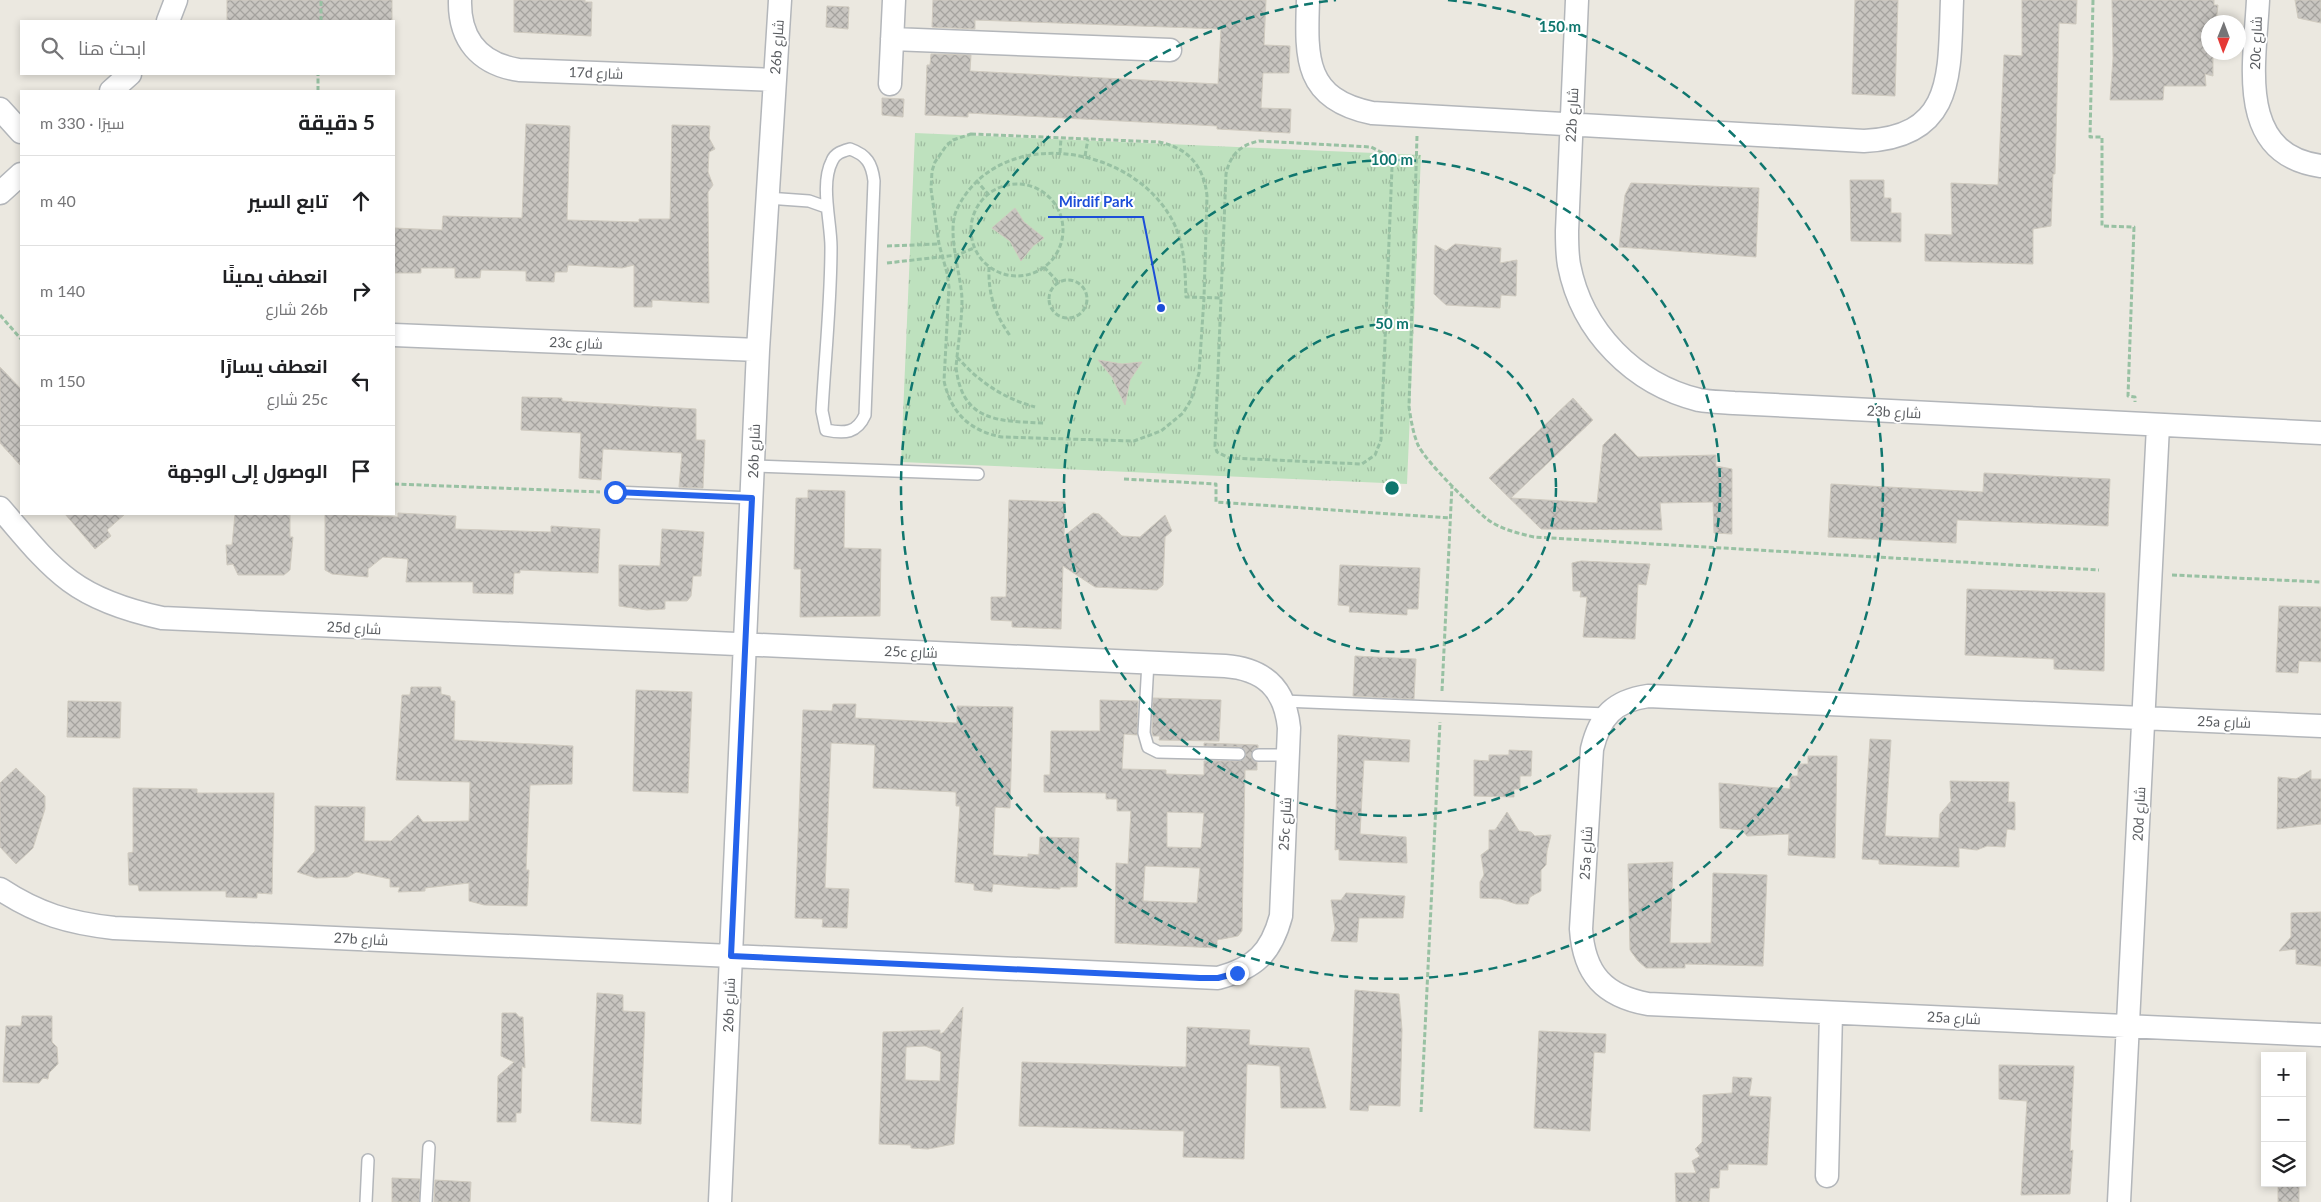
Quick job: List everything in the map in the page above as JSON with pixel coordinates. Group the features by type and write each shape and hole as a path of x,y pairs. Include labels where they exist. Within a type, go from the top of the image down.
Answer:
{"street":[{"path":"168,20 176,0"},
{"name":"17d شارع","path":"460,0 461,21 466,37 476,50 488,60 503,67 519,70 775,80"},
{"name":"26b شارع","path":"720,1202 758,350 780,0"},
{"path":"890,84 894,0"},
{"path":"1308,0 1308,58 1314,76 1324,90 1338,102 1354,110 1372,113 1864,141 1886,140 1906,134 1924,121 1938,104 1947,84 1952,0"},
{"name":"22b شارع","path":"1567,231 1577,0"},
{"name":"20c شارع","path":"2258,0 2254,87 2257,112 2267,136 2279,149 2293,158 2321,166"},
{"path":"892,39 1170,50"},
{"path":"112,90 129,75"},
{"path":"0,109 20,131"},
{"path":"0,193 20,175"},
{"name":"23b شارع","path":"1567,231 1569,264 1578,296 1593,326 1614,352 1639,374 1668,390 1700,400 2134,425 2321,433"},
{"name":"23c شارع","path":"395,335 758,350"},
{"name":"20d شارع","path":"2119,1202 2158,426"},
{"name":"25d شارع","path":"0,508 51,564 70,581 114,605 162,618 746,646"},
{"name":"25c شارع","path":"731,956 1218,978 1237,973 1253,964 1266,950 1276,934 1281,916 1289,728 1283,701 1274,686 1260,674 1243,667 746,646"},
{"name":"25a شارع","path":"2321,726 1648,696 1633,698 1619,704 1607,714 1596,730 1592,749 1581,929 1582,947 1588,965 1598,981 1612,993 1629,1001 1648,1004 2321,1034"},
{"name":"27b شارع","path":"0,890 24,905 53,917 83,925 114,928 731,956"},
{"path":"1827,1176 1831,1013"}],"lane":[{"path":"850,149 861,153 868,160 874,181 873,247 865,415 860,425 851,432 826,430 822,411 831,248 830,218 826,207 832,161 839,152 850,149"},
{"path":"768,198 809,201 826,207"},
{"path":"753,466 978,474"},
{"path":"615,492 752,498"},
{"path":"1148,662 1144,733 1148,747 1158,752 1240,754"},
{"path":"1283,701 1607,714"},
{"path":"1258,755 1288,755"},
{"path":"426,1202 429,1148"},
{"path":"366,1202 368,1160"}],"path":[{"path":"321,20 322,0"},
{"path":"2093,0 2090,137 2102,137 2102,226 2134,227 2128,396 2135,397 2134,425"},
{"path":"318,75 318,90"},
{"path":"1417,115 1409,407 1412,426 1418,444 1428,461 1487,518 1502,527 1534,537 2099,570"},
{"path":"971,134 1088,139 1159,142 1179,149 1196,162 1206,184 1204,298 1196,387 1183,412 1161,431 1134,441 1002,437 987,434 974,428 953,408 947,395 944,367 948,287 939,244 931,181 934,162 946,146 962,136 971,134"},
{"path":"1060,153 1061,138"},
{"path":"1085,156 1088,139"},
{"path":"1259,141 1371,147 1385,154 1389,160 1393,175 1381,440 1376,455 1369,461 1354,465 1230,458 1217,452 1214,439 1220,298 1226,174 1233,155 1240,148 1249,143 1259,141"},
{"path":"1042,423 1000,421 977,410 966,398 958,378 957,358 962,298 952,228 963,196 976,180 1002,163 1018,157 1060,153 1085,156 1101,161 1140,182 1161,202 1176,227 1181,243 1186,297 1220,298"},
{"path":"976,180 988,194"},
{"path":"1023,184 1045,194 1054,202 1060,213 1063,237 1056,254 1044,268 1022,276 999,272 989,266 974,248 971,224 974,213 988,194 1004,186 1023,184"},
{"path":"873,247 939,244"},
{"path":"872,265 957,256 974,248"},
{"path":"989,266 991,298 996,314 1011,337"},
{"path":"1044,268 1058,282"},
{"path":"1072,280 1084,288 1087,304 1078,315 1063,318 1051,309 1048,294 1058,282 1072,280"},
{"path":"0,315 20,338"},
{"path":"957,358 981,382 995,391 1035,407"},
{"path":"1124,479 1216,484 1216,502 1450,518"},
{"path":"395,484 615,492"},
{"path":"1421,1112 1452,484"},
{"path":"2151,574 2321,582"}],"green space":[{"path":"915,133 1421,155 1407,484 901,462"}],"building":[{"path":"227,0 392,0 392,20 227,20"},
{"path":"514,0 585,0 585,2 592,2 591,36 514,32"},
{"path":"933,0 1266,0 1264,45 1290,46 1289,73 1263,73 1261,108 1291,109 1290,133 1217,129 1217,126 968,113 968,117 925,115 927,65 930,65 931,54 971,55 970,71 1218,84 1221,29 975,20 975,29 932,27"},
{"path":"1855,0 1898,0 1895,96 1852,94"},
{"path":"2022,0 2077,0 2076,24 2059,23 2055,174 2053,174 2051,226 2033,229 2033,264 1925,261 1925,234 1952,235 1951,183 1998,185 2004,55 2022,56"},
{"path":"2112,0 2214,0 2214,5 2218,5 2217,15 2201,15 2201,60 2213,60 2213,76 2205,74 2206,86 2164,86 2163,100 2110,100 2113,58"},
{"path":"2295,0 2321,0 2321,23 2298,18"},
{"path":"827,6 849,7 848,29 826,27"},
{"path":"882,98 904,99 903,117 882,115"},
{"path":"526,124 570,126 567,220 639,222 639,219 670,219 672,125 710,126 709,138 715,149 709,152 708,172 713,185 708,192 709,303 652,300 652,307 634,307 634,265 622,268 568,265 567,272 555,272 554,282 526,281 526,271 481,270 480,278 455,278 455,268 421,268 421,273 395,273 395,228 442,230 443,216 522,218"},
{"path":"1850,180 1884,180 1884,198 1891,198 1891,213 1901,213 1901,242 1851,241"},
{"path":"1631,183 1759,188 1756,257 1619,247 1625,195"},
{"path":"1015,208 1024,222 1044,238 1033,246 1021,261 1010,241 992,228"},
{"path":"1455,244 1501,248 1500,263 1517,260 1516,296 1501,295 1500,308 1446,305 1434,294 1435,245 1446,251"},
{"path":"1098,360 1122,364 1142,362 1130,380 1125,405 1112,377"},
{"path":"0,367 20,388 20,465 0,443"},
{"path":"522,397 562,398 562,401 696,409 696,440 705,440 703,488 679,487 682,453 603,449 601,480 579,478 581,433 521,430"},
{"path":"1573,398 1593,420 1511,498 1597,503 1603,445 1615,433 1638,457 1716,455 1716,466 1732,469 1732,534 1714,533 1713,502 1660,503 1662,530 1541,529 1489,478"},
{"path":"1984,473 2110,479 2108,526 1957,520 1956,543 1828,537 1831,484 1983,492"},
{"path":"808,490 845,491 844,548 881,549 880,616 800,617 801,569 794,569 796,498 808,498"},
{"path":"1009,500 1065,502 1064,536 1093,513 1099,514 1122,536 1140,537 1165,515 1172,531 1165,537 1163,585 1157,590 1095,587 1063,566 1061,629 1012,627 1012,621 991,620 991,597 1006,597"},
{"path":"398,513 456,516 455,529 551,532 551,526 600,529 598,573 520,570 520,573 514,573 513,594 473,593 473,582 406,582 408,559 383,557 368,569 368,577 332,574 325,570 325,515 398,517"},
{"path":"66,515 124,515 107,530 111,536 95,549"},
{"path":"235,515 290,515 290,537 293,537 290,570 284,575 238,575 233,564 227,565 226,545 232,545"},
{"path":"662,529 704,532 701,576 693,576 691,596 687,601 665,601 665,609 647,610 619,606 619,565 660,566"},
{"path":"1581,561 1650,564 1646,585 1638,584 1635,639 1583,637 1587,597 1580,597 1581,591 1573,591 1572,563"},
{"path":"1340,565 1420,568 1418,609 1407,609 1407,615 1349,612 1350,606 1338,605"},
{"path":"1967,589 2105,593 2104,671 2054,669 2054,659 1965,655"},
{"path":"2279,606 2321,607 2321,662 2299,661 2298,673 2276,672"},
{"path":"1355,656 1416,659 1414,699 1353,696"},
{"path":"411,687 441,687 441,694 450,696 451,701 455,701 454,740 573,746 572,784 530,785 526,870 529,870 527,906 484,905 469,901 469,883 425,888 425,891 398,892 400,887 390,887 390,879 356,872 348,877 316,878 297,872 315,851 315,806 365,807 364,841 391,841 418,815 423,822 469,821 470,782 396,780 402,695 410,695"},
{"path":"636,690 692,692 688,793 633,791"},
{"path":"1153,698 1221,700 1219,741 1159,740 1160,736 1153,736 1152,732"},
{"path":"1100,700 1138,701 1137,735 1124,734 1122,769 1166,770 1166,774 1204,775 1204,761 1239,761 1245,758 1245,750 1240,747 1204,746 1204,743 1258,745 1258,748 1254,749 1251,755 1252,759 1257,762 1257,770 1245,770 1242,931 1238,936 1217,940 1217,948 1115,943 1116,863 1128,864 1131,811 1117,811 1117,799 1106,799 1106,793 1044,792 1044,775 1050,775 1051,731 1100,731","holes":["1167,812 1204,813 1201,848 1167,847","1145,866 1200,868 1197,903 1143,901"]},
{"path":"68,701 121,702 120,738 67,737"},
{"path":"833,704 856,704 855,718 957,723 957,706 1013,707 1010,808 995,807 993,855 1028,857 1028,854 1039,855 1040,837 1079,838 1077,887 1060,887 1060,889 993,884 992,892 974,890 974,884 955,882 960,806 956,806 956,792 873,788 875,745 831,743 825,888 849,889 847,928 822,927 823,919 795,918 803,710 832,711"},
{"path":"1338,735 1410,740 1409,762 1364,760 1360,834 1406,837 1407,863 1339,860 1339,849 1335,850"},
{"path":"1870,739 1891,740 1885,836 1939,838 1940,814 1951,801 1950,781 2009,782 2008,802 2015,802 2015,830 2007,829 2005,847 1987,846 1977,850 1959,848 1959,867 1879,864 1879,860 1862,859"},
{"path":"1509,750 1532,751 1531,776 1520,776 1520,789 1514,789 1514,797 1474,796 1474,760 1489,761 1489,755 1509,755"},
{"path":"1808,756 1837,756 1835,858 1788,855 1789,834 1747,836 1742,830 1720,828 1719,783 1790,789 1790,776 1798,776 1798,764 1808,764"},
{"path":"16,768 45,796 45,809 33,848 16,864 0,847 0,783"},
{"path":"2311,770 2311,779 2321,779 2321,824 2277,829 2278,777 2296,779"},
{"path":"133,788 197,789 197,793 274,793 272,894 257,893 257,898 226,897 226,891 139,891 138,885 129,885 128,853 133,852"},
{"path":"1507,812 1519,831 1531,832 1535,836 1551,835 1546,865 1541,870 1541,891 1530,897 1528,904 1516,904 1501,899 1480,898 1480,882 1484,875 1481,855 1489,849 1489,830 1495,830"},
{"path":"1673,862 1670,943 1711,943 1713,873 1767,875 1763,966 1685,964 1685,968 1646,968 1638,961 1630,950 1628,864"},
{"path":"1346,893 1405,896 1403,918 1359,918 1357,942 1331,941 1335,929 1331,900 1341,900"},
{"path":"2321,912 2321,966 2296,964 2296,949 2279,951 2291,937 2291,913"},
{"path":"1355,990 1399,994 1402,1030 1400,1106 1369,1105 1368,1111 1350,1110"},
{"path":"597,993 623,995 623,1011 645,1012 641,1124 591,1121"},
{"path":"963,1007 954,1144 928,1149 911,1148 911,1145 879,1144 883,1032 940,1030 940,1034 944,1032","holes":["925,1046 941,1052 940,1081 905,1080 906,1047"]},
{"path":"502,1013 516,1013 519,1017 523,1017 525,1068 522,1066 521,1113 516,1113 516,1122 497,1122 498,1076 514,1062 501,1056"},
{"path":"22,1016 52,1016 52,1042 57,1047 58,1064 49,1073 48,1079 43,1078 39,1083 3,1082 6,1026 21,1026"},
{"path":"1187,1027 1250,1030 1249,1045 1309,1048 1326,1108 1281,1108 1280,1066 1247,1064 1244,1159 1183,1157 1184,1131 1019,1126 1022,1062 1186,1067"},
{"path":"1539,1031 1606,1034 1605,1053 1594,1052 1590,1131 1534,1128"},
{"path":"1999,1065 2074,1066 2070,1151 2073,1150 2070,1194 2021,1195 2027,1101 1999,1099"},
{"path":"1733,1077 1752,1078 1749,1096 1771,1097 1767,1165 1728,1164 1728,1170 1720,1170 1719,1188 1710,1188 1709,1202 1676,1202 1675,1173 1696,1173 1692,1161 1700,1156 1695,1149 1702,1142 1703,1095 1732,1093"},
{"path":"392,1178 420,1179 419,1202 392,1202"},
{"path":"435,1180 471,1182 470,1202 434,1202"},
{"path":"2278,1187 2299,1187 2299,1202 2278,1202"}],"place":[{"name":"Mirdif Park","path":"1161,308"}],"route":[{"path":"615,492 752,498 731,956 1200,978 1218,978 1237,973"}]}
